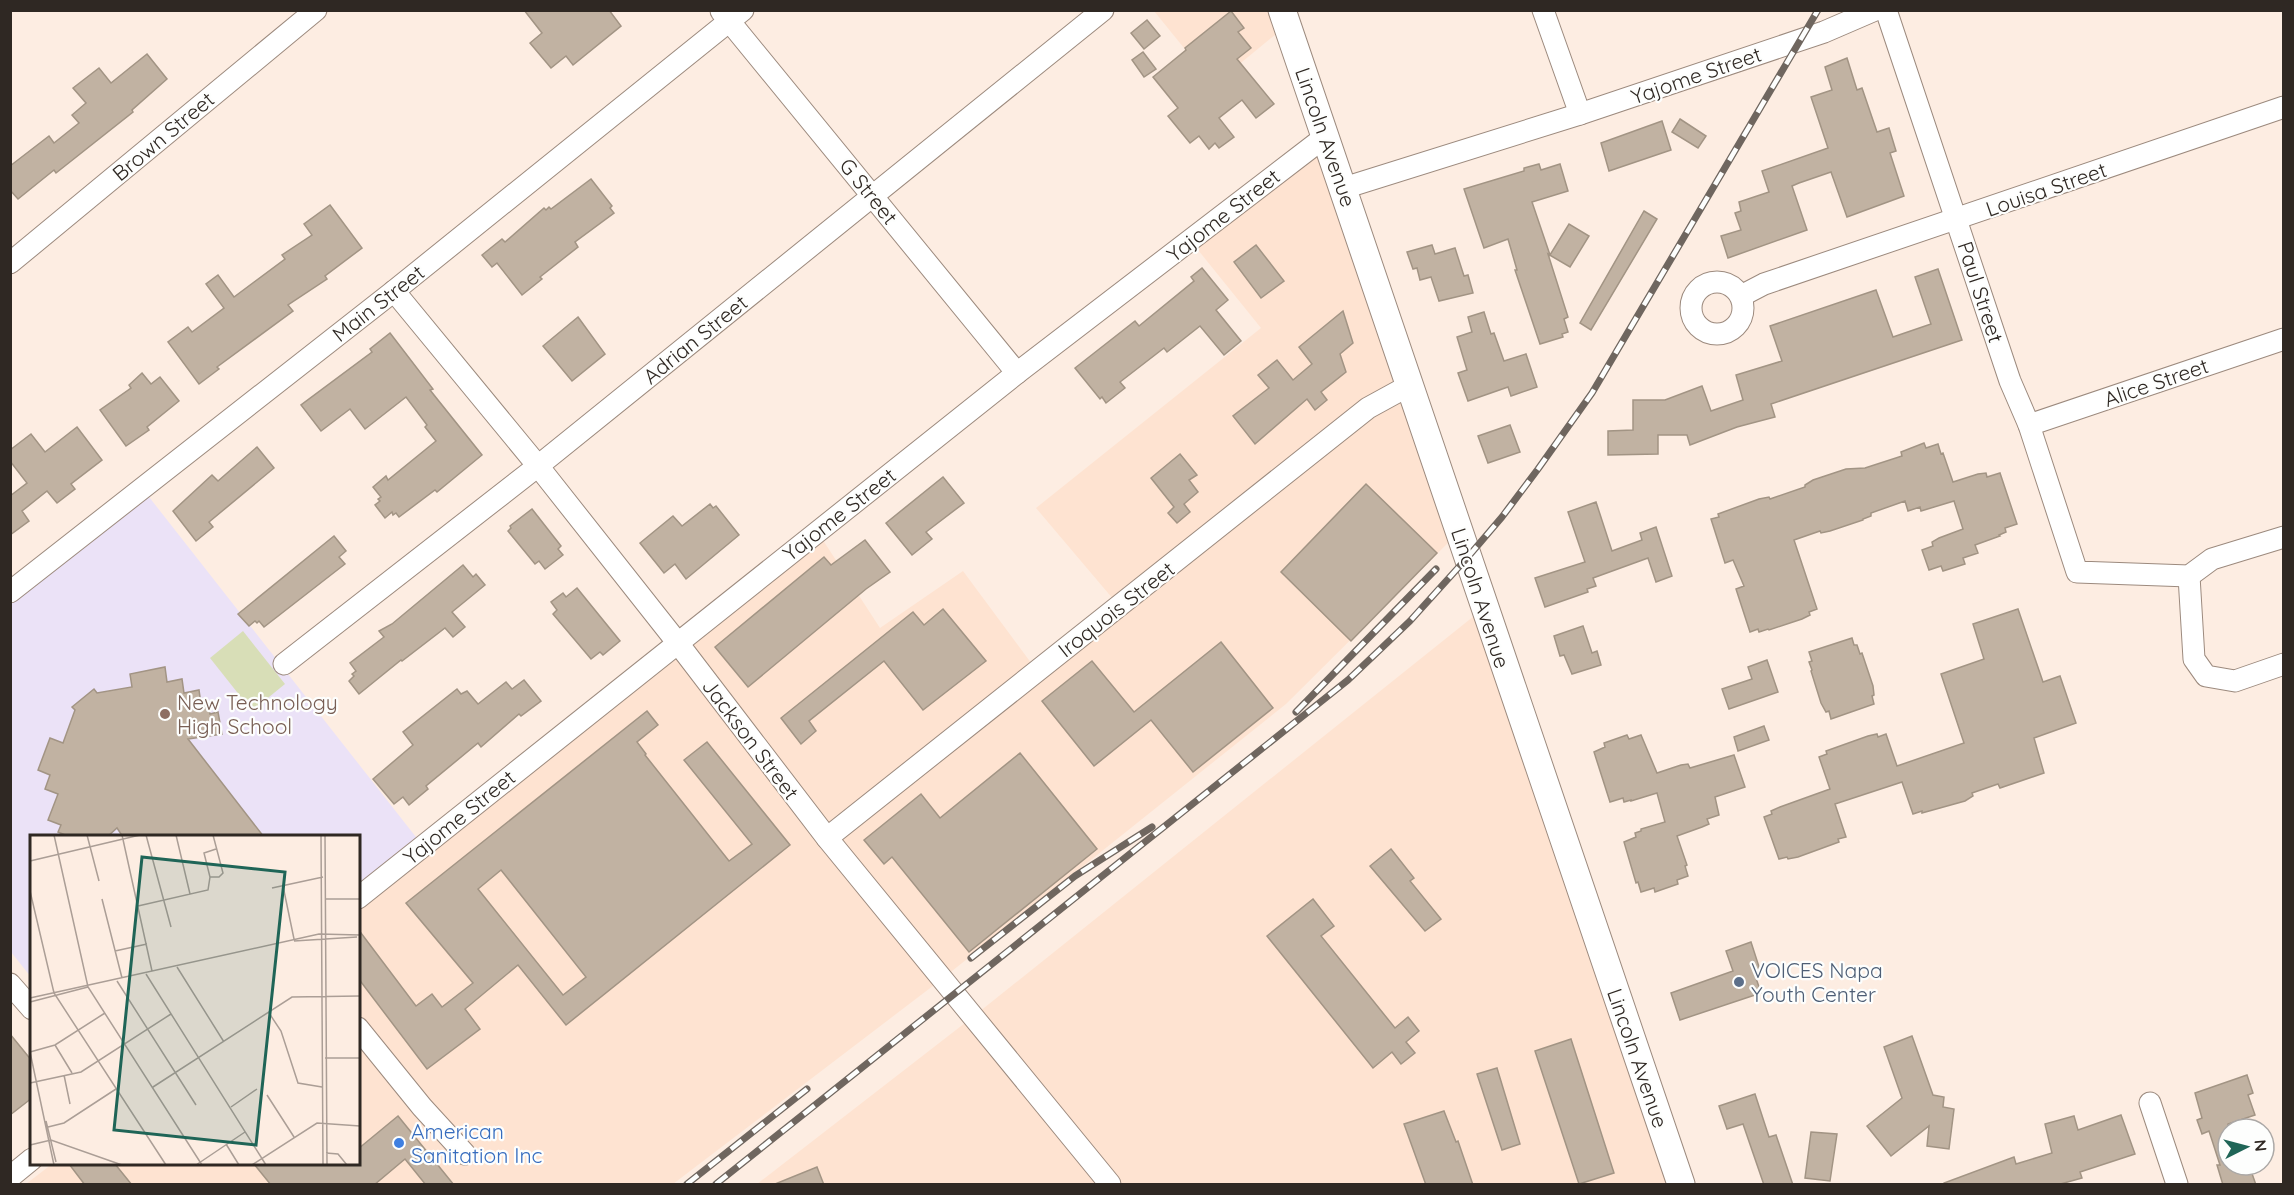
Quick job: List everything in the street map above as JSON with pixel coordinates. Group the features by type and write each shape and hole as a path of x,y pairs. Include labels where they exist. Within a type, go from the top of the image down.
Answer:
{"main road":[{"name":"Lincoln Avenue","path":"1282,10 1681,1185"}],"street":[{"name":"Brown Street","path":"10,263 316,10"},
{"name":"Adrian Street","path":"284,664 538,466 1103,10"},
{"path":"1543,10 1580,114"},
{"name":"Yajome Street","path":"1344,188 1580,114 1824,32 1875,10"},
{"name":"Paul Street","path":"1886,10 2010,381 2029,425 2077,572 2189,576"},
{"name":"G Street","path":"731,14 872,195 1017,373"},
{"name":"Main Street","path":"10,591 394,291 731,14"},
{"name":"Louisa Street","path":"1741,296 1764,284 2283,107"},
{"name":"Yajome Street","path":"360,896 1017,373 1326,136"},
{"name":"Jackson Street","path":"394,291 538,466 827,838 1110,1185"},
{"name":"Alice Street","path":"2029,425 2283,339"},
{"name":"Iroquois Street","path":"827,838 1368,408 1410,385"},
{"path":"2283,537 2212,559 2189,576 2194,659 2206,676 2235,681 2283,664"},
{"path":"10,984 30,1007"},
{"path":"360,1030 422,1107 465,1154"},
{"path":"2150,1103 2177,1185"},
{"path":"10,1177 30,1161"}],"shaded area":[{"path":"1154,11 1282,11 1287,25 1214,85"},
{"path":"1326,136 1459,532 1286,704 942,979 673,1184 26,1184 51,1165 360,1165 360,897 817,531 880,628 963,571 1037,671 1119,606 1036,508 1261,328 1190,240"},
{"name":"New Technology High School","path":"142,488 423,846 360,897 360,835 30,835 30,976 11,952 11,592"},
{"path":"1484,608 1681,1184 757,1184 974,1016"}],"green space":[{"path":"243,631 285,684 252,711 210,658"}],"building":[{"path":"524,10 609,10 621,26 573,65 566,56 551,68 530,43 542,33"},
{"path":"1231,11 1244,28 1238,32 1251,48 1237,59 1274,104 1256,118 1242,100 1219,118 1234,137 1219,148 1215,143 1209,149 1199,136 1190,143 1168,116 1178,108 1153,77"},
{"path":"1147,20 1160,36 1144,49 1131,33"},
{"path":"1143,52 1156,69 1144,77 1132,60"},
{"path":"147,54 167,79 132,110 133,112 56,173 54,170 18,199 10,190 10,166 49,136 54,143 79,123 72,115 86,103 73,88 99,68 111,83"},
{"path":"1847,58 1857,90 1862,88 1877,132 1889,128 1896,151 1890,153 1904,196 1847,217 1831,172 1799,183 1792,186 1807,230 1728,258 1721,236 1741,230 1735,213 1741,211 1739,202 1769,192 1762,171 1828,148 1811,97 1832,90 1825,67"},
{"path":"1680,119 1706,136 1698,148 1672,132"},
{"path":"1662,121 1671,150 1609,171 1601,143"},
{"path":"1539,164 1541,170 1560,164 1568,191 1532,202 1550,255 1569,224 1589,236 1570,267 1548,254 1568,317 1564,319 1568,332 1562,334 1563,337 1540,344 1515,270 1517,270 1508,239 1484,248 1464,189 1524,171 1524,168"},
{"path":"591,179 612,206 610,208 614,213 575,242 578,247 540,277 542,279 522,295 497,263 492,267 482,255 502,239 505,242 544,208 551,209"},
{"path":"330,205 362,248 325,276 327,279 288,305 293,311 217,367 219,369 199,384 168,342 188,327 192,332 224,308 206,284 218,275 234,297 285,259 282,255 312,235 304,224"},
{"path":"1644,211 1657,219 1591,330 1580,323"},
{"path":"1256,245 1284,281 1261,298 1234,262"},
{"path":"1432,245 1435,254 1455,248 1464,276 1468,275 1473,293 1439,301 1431,277 1420,280 1417,268 1413,269 1407,252"},
{"path":"1202,268 1228,300 1216,310 1241,341 1224,355 1200,326 1167,352 1164,348 1120,382 1125,388 1106,403 1102,397 1100,399 1075,368 1135,321 1139,326 1194,281 1191,277"},
{"path":"1938,269 1962,340 1771,404 1775,417 1737,427 1690,445 1687,435 1658,435 1658,454 1608,455 1608,431 1633,430 1633,400 1665,400 1702,386 1711,411 1743,400 1736,375 1782,361 1770,326 1876,290 1893,337 1931,324 1915,277"},
{"path":"1343,311 1353,343 1340,354 1346,372 1321,392 1327,400 1315,410 1307,399 1255,444 1233,416 1269,388 1258,375 1277,360 1293,380 1312,364 1299,347"},
{"path":"1484,312 1491,334 1494,333 1504,361 1526,354 1537,387 1511,396 1508,387 1468,401 1458,373 1467,370 1457,337 1472,332 1468,317"},
{"path":"578,317 605,354 572,381 543,346"},
{"path":"390,333 433,389 430,390 482,455 437,492 435,490 399,517 396,513 393,515 392,512 385,518 375,505 381,497 373,487 386,476 388,480 436,441 425,427 427,425 406,397 365,429 350,409 321,431 301,405 372,352 370,349"},
{"path":"142,373 151,384 160,377 179,401 147,427 149,430 126,446 100,410 131,388 129,385"},
{"path":"1510,425 1520,452 1488,463 1478,436"},
{"path":"77,427 102,460 71,484 75,489 57,503 47,491 22,511 29,521 10,535 10,496 27,483 10,461 10,450 31,434 45,452"},
{"path":"1924,443 1926,448 1938,444 1953,482 1978,474 1986,473 1987,477 2000,473 2017,524 2005,528 2006,532 2000,536 1975,545 1978,553 1963,558 1965,564 1943,571 1941,566 1929,570 1922,550 1933,546 1932,542 1939,538 1963,529 1954,501 1921,511 1920,507 1908,511 1905,501 1871,513 1871,516 1863,520 1794,540 1817,609 1809,612 1810,615 1802,619 1769,630 1759,632 1758,629 1750,632 1736,589 1744,586 1733,560 1725,563 1711,519 1719,517 1718,514 1759,499 1769,497 1770,499 1805,487 1813,480 1846,469 1865,468 1902,456 1901,452"},
{"path":"257,447 274,468 209,522 213,527 196,541 173,511 212,475 218,481"},
{"path":"1180,454 1197,475 1189,480 1198,492 1184,504 1190,512 1177,523 1168,513 1174,507 1151,478"},
{"path":"943,477 964,503 926,532 932,539 912,555 886,523"},
{"path":"1366,484 1437,553 1351,641 1281,572"},
{"path":"1596,502 1612,551 1642,540 1640,533 1656,527 1672,576 1656,582 1648,558 1593,578 1596,586 1587,589 1588,592 1545,607 1535,578 1585,562 1568,512"},
{"path":"710,504 713,508 716,506 739,535 686,579 675,564 664,573 640,543 673,516 682,526"},
{"path":"532,509 561,546 558,549 563,555 545,569 539,561 535,564 508,531 510,526"},
{"path":"334,536 346,551 339,557 345,564 264,627 259,621 249,626 238,614"},
{"path":"865,540 890,572 866,589 748,687 715,647 824,557 831,565"},
{"path":"463,565 473,577 476,574 485,585 452,612 465,627 453,637 445,628 359,694 349,681 356,671 350,663 384,637 379,631 392,624"},
{"path":"577,588 620,641 603,655 600,652 591,659 553,614 557,610 551,602 563,593 566,597"},
{"path":"943,609 986,661 923,710 884,661 809,721 816,731 801,744 781,718 913,612 924,625"},
{"path":"2018,609 2043,682 2060,676 2076,723 2034,738 2044,773 2000,788 1998,784 1972,793 1973,796 1965,801 1913,814 1902,782 1835,804 1846,837 1838,839 1839,842 1798,857 1779,859 1764,817 1780,807 1830,789 1819,757 1827,754 1826,751 1868,736 1877,734 1878,737 1886,734 1897,766 1964,743 1941,674 1984,659 1973,624"},
{"path":"1583,626 1592,653 1597,651 1601,665 1572,674 1564,655 1560,656 1554,636"},
{"path":"1852,638 1860,654 1862,653 1873,686 1874,704 1831,719 1829,711 1826,712 1821,703 1811,671 1809,662 1812,661 1809,652"},
{"path":"1221,642 1273,708 1193,772 1151,720 1094,766 1042,701 1092,661 1134,712"},
{"path":"1767,660 1778,692 1729,709 1722,689 1752,679 1748,667"},
{"path":"165,667 167,682 182,679 184,693 199,690 201,704 207,702 210,714 218,712 222,734 188,739 262,835 122,835 117,828 109,835 65,835 58,832 61,825 48,820 58,794 45,789 50,775 38,770 50,738 63,743 75,710 72,707 94,689 97,693 132,687 130,674"},
{"path":"524,680 541,701 521,716 519,714 481,747 478,743 426,786 428,789 409,805 403,797 394,804 373,779 413,745 403,732 457,689 461,694 467,691 478,704 506,682 512,689"},
{"path":"647,711 658,725 637,742 729,861 752,844 684,760 707,742 790,845 566,1025 518,965 465,1009 480,1029 427,1069 360,981 360,932 416,1006 432,994 442,1007 473,983 406,903","holes":["501,870 586,977 563,995 478,889"]},
{"path":"1764,726 1769,740 1738,751 1734,737"},
{"path":"1627,735 1629,739 1641,735 1657,773 1681,765 1688,764 1690,768 1734,755 1745,787 1715,797 1719,815 1707,819 1709,824 1677,836 1687,865 1685,866 1688,876 1677,880 1678,884 1655,892 1654,888 1641,892 1638,882 1636,883 1624,842 1636,837 1635,833 1641,829 1665,822 1657,793 1631,801 1624,802 1623,798 1610,802 1594,752 1605,747 1604,743"},
{"path":"1020,753 1097,849 969,952 892,857 884,864 864,840 921,794 940,818"},
{"path":"1391,849 1414,878 1410,881 1441,919 1425,931 1370,866"},
{"path":"1313,899 1334,926 1321,936 1395,1028 1408,1017 1419,1031 1406,1042 1415,1053 1401,1064 1392,1052 1373,1068 1267,936"},
{"name":"VOICES Napa Youth Center","path":"1751,942 1761,973 1755,975 1761,993 1680,1020 1671,993 1733,971 1726,951"},
{"path":"10,1034 30,1059 30,1100 10,1115"},
{"path":"1912,1036 1933,1095 1944,1097 1943,1107 1954,1109 1949,1149 1927,1146 1929,1126 1891,1156 1867,1126 1902,1098 1884,1047"},
{"path":"1571,1039 1614,1173 1579,1184 1535,1051"},
{"path":"1497,1068 1520,1144 1502,1150 1477,1074"},
{"path":"2247,1075 2253,1093 2248,1095 2255,1115 2216,1117 2216,1153 2209,1131 2202,1134 2197,1120 2202,1118 2195,1093"},
{"path":"1755,1094 1769,1137 1776,1135 1793,1185 1764,1185 1743,1124 1727,1129 1719,1106"},
{"path":"1444,1111 1456,1142 1458,1141 1473,1185 1426,1185 1404,1124"},
{"path":"2121,1115 2135,1154 2080,1172 2082,1178 2057,1185 1944,1185 1944,1183 2014,1157 2016,1164 2052,1153 2045,1124 2074,1116 2078,1130"},
{"path":"398,1116 454,1185 426,1185 405,1159 374,1185 271,1185 255,1165 360,1165 360,1147"},
{"path":"1811,1132 1837,1134 1830,1181 1805,1178"},
{"path":"70,1165 116,1165 132,1185 85,1185"},
{"path":"817,1167 824,1185 775,1185 775,1184"},
{"path":"2221,1177 2253,1177 2256,1185 2223,1185"}],"railway":[{"path":"716,1184 1348,680 1410,621 1502,517 1592,393 1818,10"},
{"path":"1296,712 1436,569"},
{"path":"971,958 1075,876 1152,827"},
{"path":"687,1184 807,1089"}],"place":[{"name":"New Technology High School","path":"165,714"},
{"name":"VOICES Napa Youth Center","path":"1739,982"},
{"name":"American Sanitation Inc","path":"399,1143"}]}
